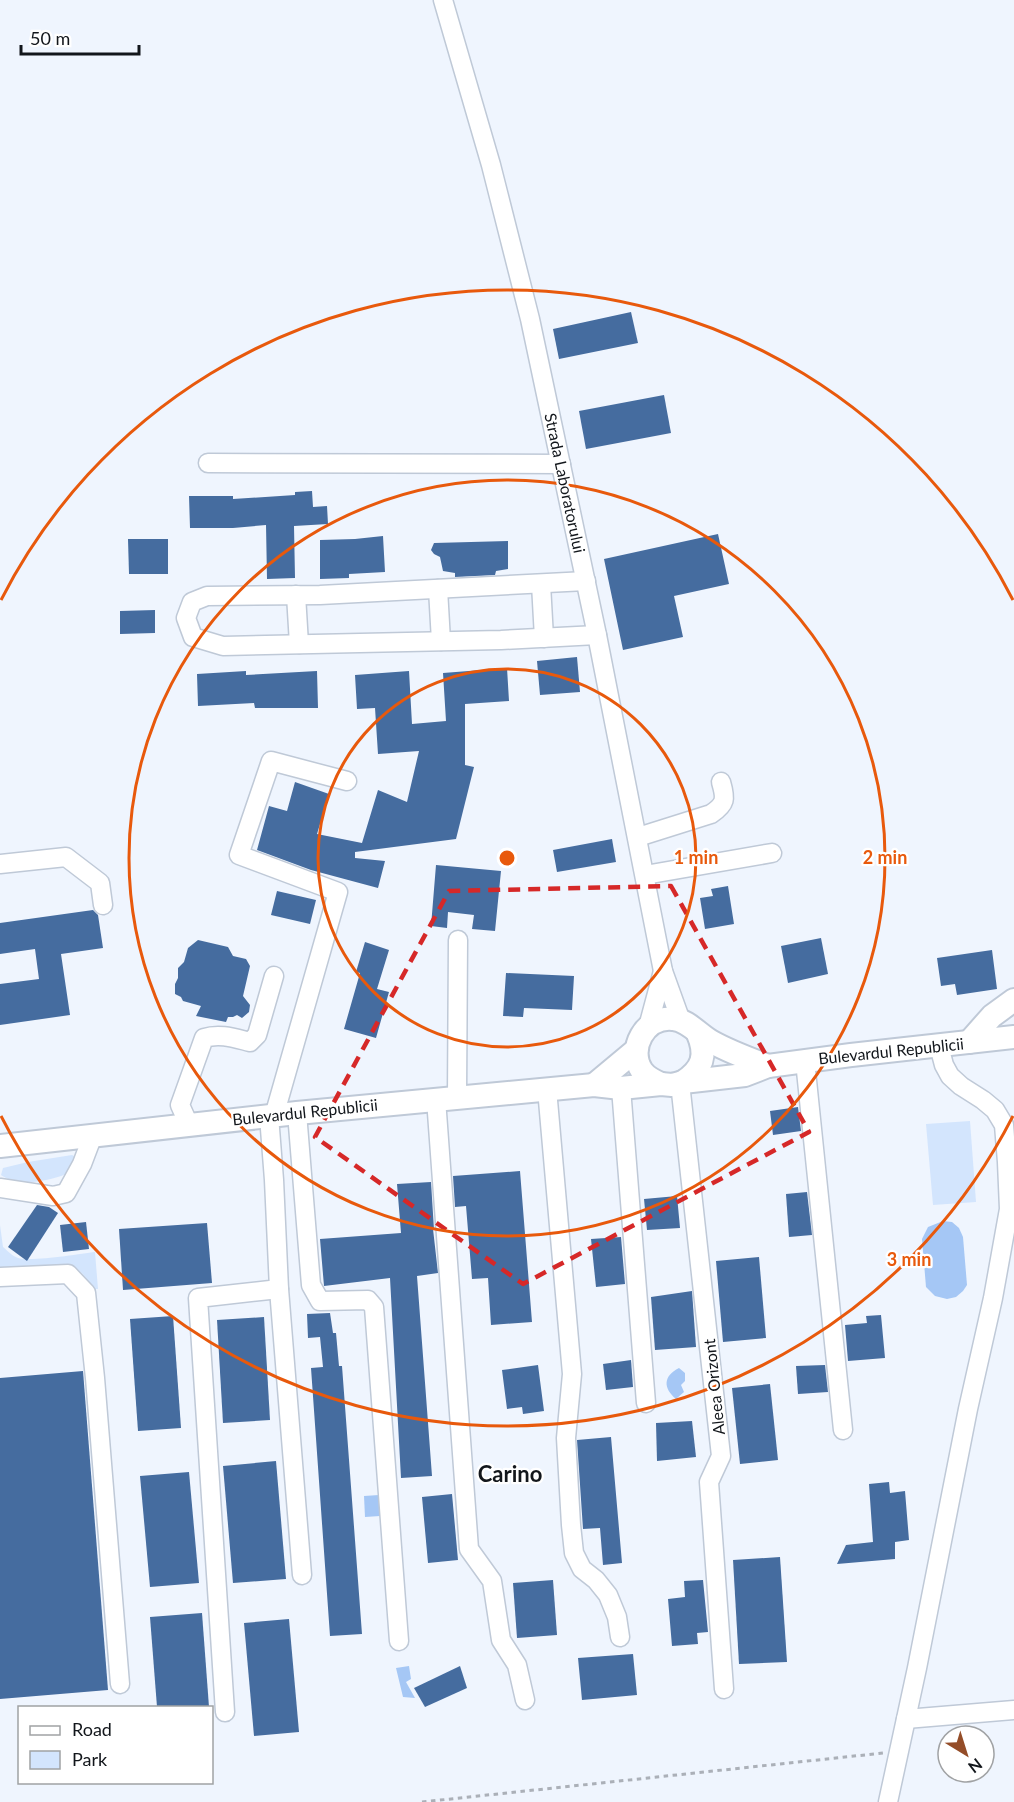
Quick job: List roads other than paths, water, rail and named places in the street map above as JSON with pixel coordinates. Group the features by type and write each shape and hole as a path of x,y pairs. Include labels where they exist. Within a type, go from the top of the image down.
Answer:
{"main road":[{"path":"969,1042 992,1016 1014,1000"},
{"path":"664,1019 689,1027 702,1044 703,1056 700,1067 693,1076 675,1083 651,1079 643,1071 636,1050 648,1027 664,1019"},
{"name":"Bulevardul Republicii","path":"689,1027 737,1054 768,1066"},
{"name":"Bulevardul Republicii","path":"0,1161 8,1145 446,1098 594,1085 621,1088 675,1083 745,1075 768,1066 1014,1037"},
{"path":"594,1085 636,1050"}],"street":[{"name":"Strada Laboratorului","path":"443,0 491,165 530,319 586,581 663,971 689,1027"},
{"path":"208,463 561,464"},
{"path":"586,581 296,595 207,596 192,602 186,618 193,637 223,646 597,635"},
{"path":"541,584 544,638"},
{"path":"438,589 441,641"},
{"path":"296,595 298,644"},
{"path":"302,1575 279,1288 272,1116 338,892 239,855 271,761 348,781"},
{"path":"638,837 711,814 722,807 725,797 721,782"},
{"path":"645,875 772,853"},
{"path":"0,864 66,857 100,883 103,904"},
{"path":"458,940 446,1098 469,1549 492,1581 501,1640 517,1665 525,1700"},
{"path":"648,1027 663,971"},
{"path":"189,1125 180,1105 204,1038 213,1035 229,1036 250,1042 257,1035 274,976"},
{"path":"888,1802 968,1408 993,1298 1009,1209 1004,1125 995,1110 950,1076 944,1065 939,1046"},
{"path":"805,1061 843,1430"},
{"name":"Aleea Orizont","path":"675,1083 721,1456 709,1482 724,1689"},
{"path":"621,1088 646,1403"},
{"path":"547,1089 572,1374 566,1438 574,1553 582,1569 596,1580 608,1595 617,1617 620,1637"},
{"path":"297,1113 311,1285 320,1301 368,1300 374,1307 399,1641"},
{"path":"0,1188 53,1196 66,1193 82,1164 93,1135"},
{"path":"0,1277 68,1274 86,1293 120,1684"},
{"path":"225,1712 198,1298 279,1288"},
{"path":"906,1719 1014,1710"}],"water":[{"path":"943,1221 952,1222 959,1228 963,1237 967,1285 956,1297 947,1299 935,1296 926,1287 922,1239 928,1227"},
{"path":"679,1368 685,1373 685,1381 681,1385 684,1392 676,1399 669,1391 667,1382 670,1375"},
{"path":"379,1495 380,1516 365,1517 364,1496"},
{"path":"409,1666 411,1679 406,1682 415,1698 403,1697 396,1668"}],"district":[{"name":"Carino","path":"510,1474"}]}
